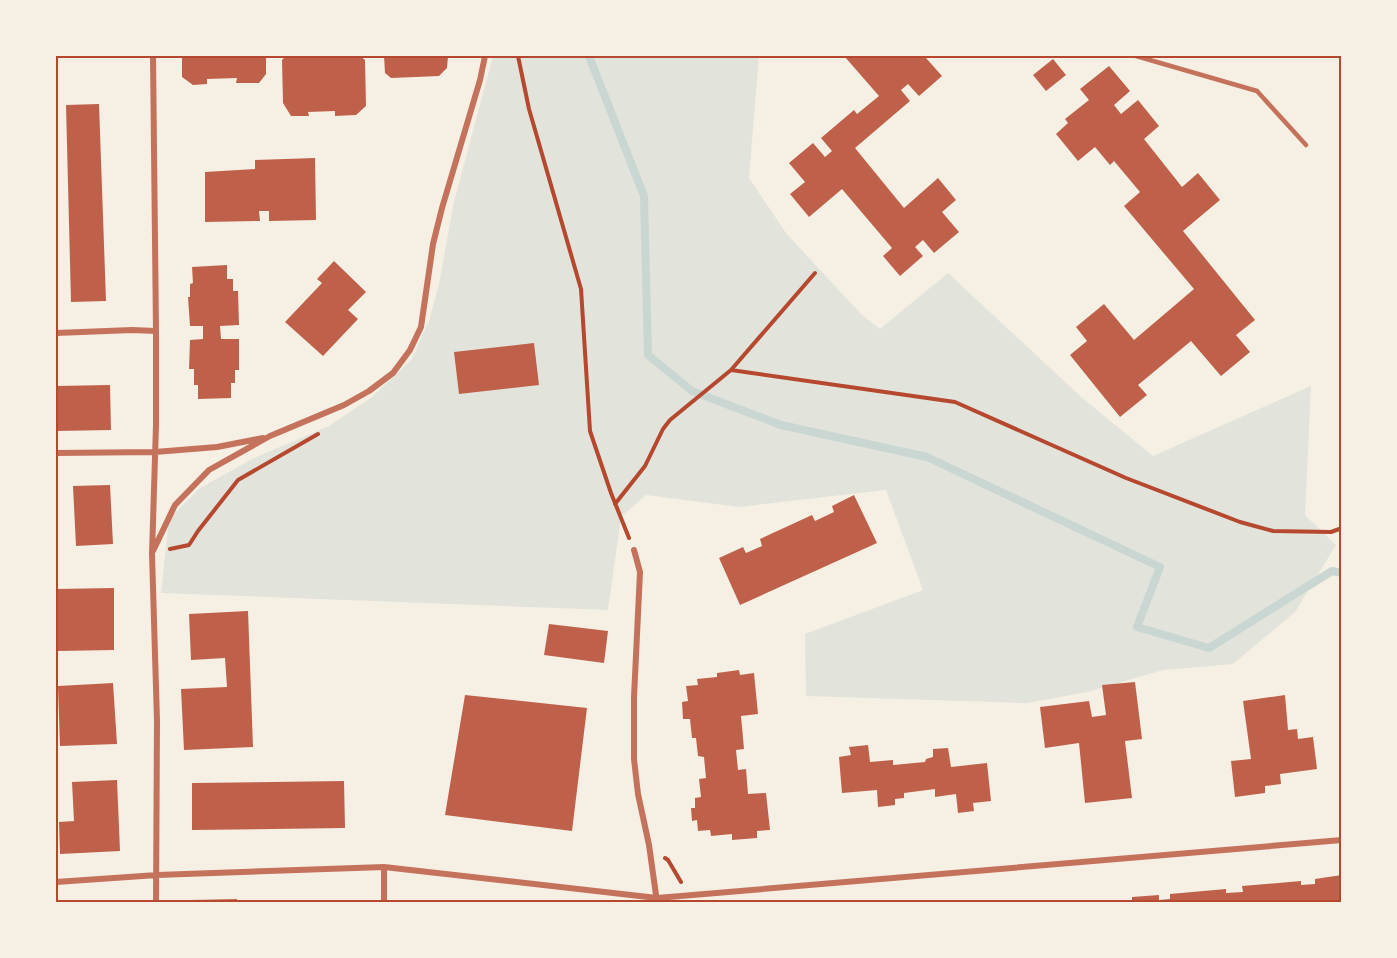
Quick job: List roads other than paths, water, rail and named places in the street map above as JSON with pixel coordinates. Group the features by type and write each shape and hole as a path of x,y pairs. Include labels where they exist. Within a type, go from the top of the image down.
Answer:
{"street":[{"path":"153,56 156,331 152,554 157,721 156,903"},
{"path":"152,554 175,506 209,470 270,436 344,405 369,391 393,372 410,350 421,327 433,244 485,56"},
{"path":"56,333 156,331"},
{"path":"56,453 154,452 217,447 270,436"},
{"path":"634,550 640,572 634,697 634,759 657,900"},
{"path":"56,882 157,875 384,867 657,900 685,895 1341,840"},
{"path":"384,867 384,903"}],"lane":[{"path":"1136,56 1257,91 1306,145"}],"waterway":[{"path":"589,56 644,196 648,355 692,391 781,425 927,457 1160,567 1137,627 1209,648 1332,571 1342,573"}]}
